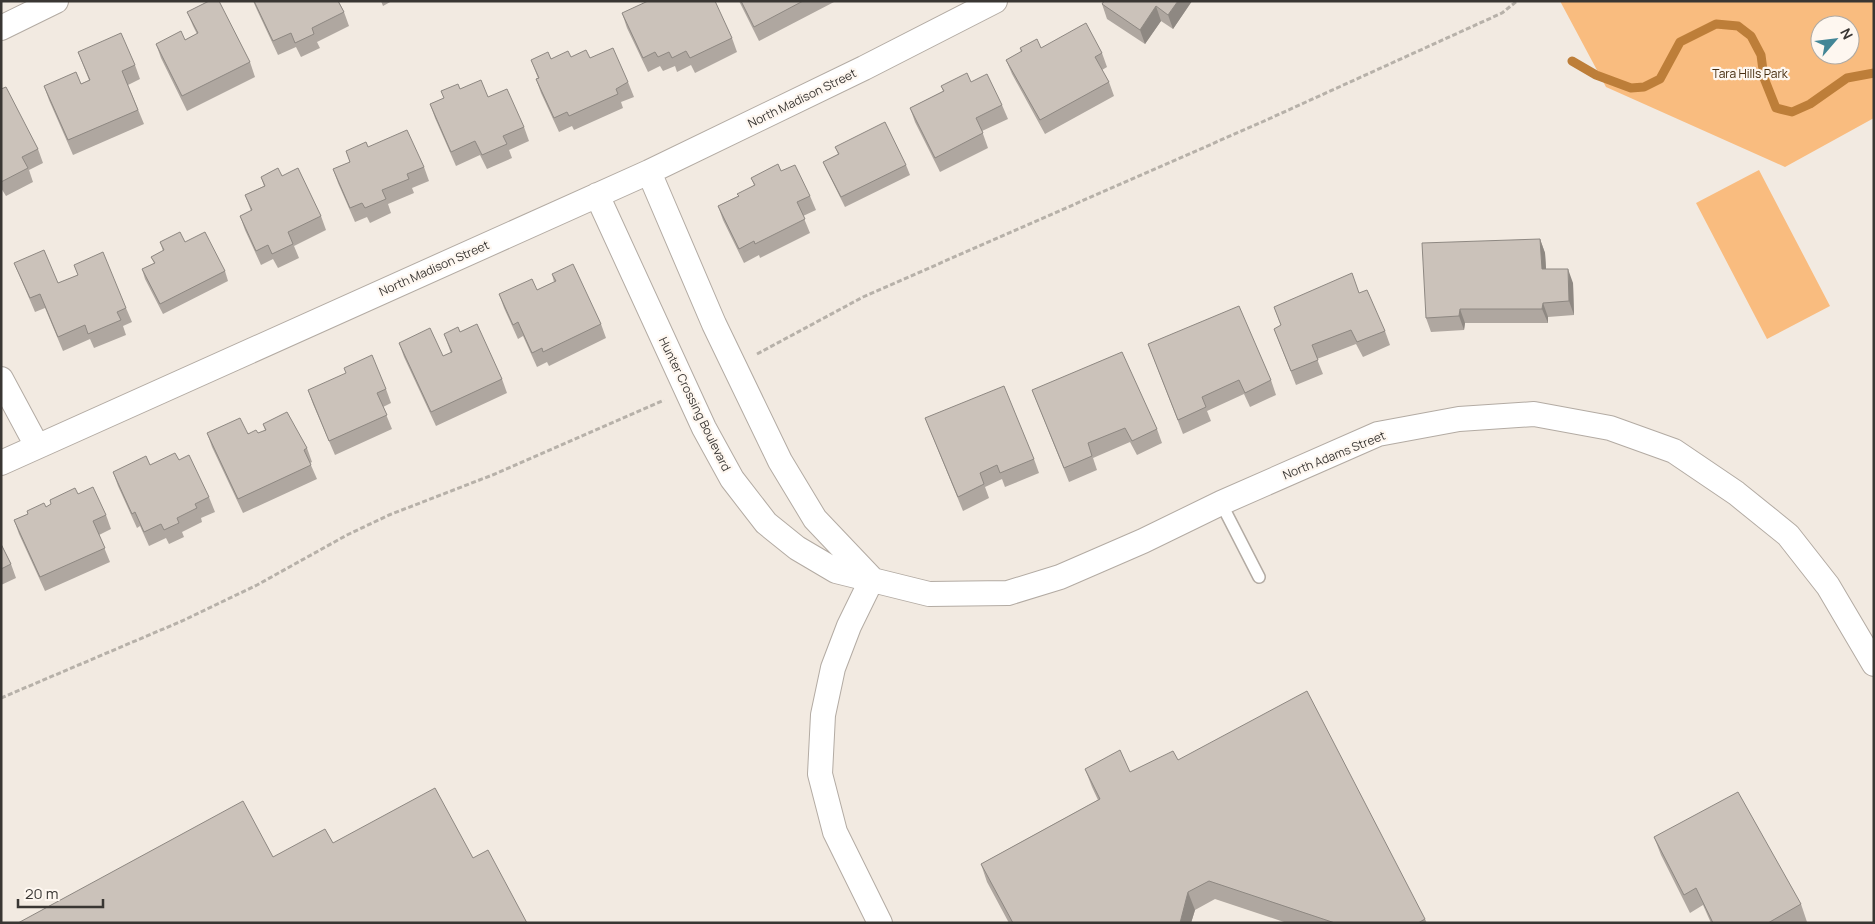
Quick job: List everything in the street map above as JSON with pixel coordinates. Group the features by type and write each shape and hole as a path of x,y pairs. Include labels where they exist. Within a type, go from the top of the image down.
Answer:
{"street":[{"path":"1,28 56,1"},
{"name":"North Madison Street","path":"1,463 649,172 864,68 995,1"},
{"path":"649,172 734,366 780,461 815,519 872,579 849,626 833,668 823,715 820,774 835,832 880,923"},
{"name":"Hunter Crossing Boulevard","path":"597,195 686,390 732,480 766,523 797,548 836,571 872,579"},
{"path":"1,378 37,446"},
{"name":"North Adams Street","path":"872,579 929,594 1008,593 1060,577 1378,434 1459,419 1534,414 1610,428 1674,451 1736,493 1788,535 1828,586 1871,651"}],"lane":[{"path":"1221,503 1259,577"}],"path":[{"path":"734,366 863,297 1262,122 1502,14 1517,1"},
{"path":"1,698 173,625 257,585 347,535 389,515 504,470 686,390"}],"green space":[{"name":"Tara Hills Park","path":"1560,1 1874,1 1874,118 1785,167 1606,87"},
{"path":"1759,170 1830,306 1767,339 1696,203"}],"building":[{"path":"209,1 219,1 250,62 182,96 156,44 181,31 185,40 198,33 187,12"},
{"path":"254,1 338,1 344,12 312,28 314,34 295,43 291,33 273,41"},
{"path":"648,1 715,1 732,38 690,58 686,51 672,58 669,52 658,57 655,52 643,58 622,13"},
{"path":"741,1 803,1 754,27"},
{"path":"1104,1 1178,1 1168,15 1156,6 1140,30 1102,4"},
{"path":"1086,23 1102,53 1095,57 1109,82 1040,120 1006,60 1022,51 1020,48 1037,39 1041,48"},
{"path":"121,33 135,65 122,71 138,110 68,140 44,86 76,72 81,84 90,80 78,52"},
{"path":"613,48 628,82 616,89 618,94 569,116 567,112 554,118 536,79 539,78 531,60 548,52 551,59 568,51 571,57 586,50 590,58"},
{"path":"967,73 971,82 987,74 1002,105 976,118 983,133 935,158 910,108 944,91 941,86"},
{"path":"481,80 488,97 507,89 524,127 503,136 507,144 482,155 475,141 451,152 430,104 444,98 441,91 458,84 460,89"},
{"path":"6,87 38,149 22,157 28,168 1,182 1,89"},
{"path":"885,122 906,165 841,197 823,162 839,154 835,147"},
{"path":"407,130 424,167 407,174 409,179 382,190 386,199 365,208 362,203 350,208 333,169 350,162 346,151 366,142 368,147"},
{"path":"778,164 781,171 795,165 810,196 797,202 805,219 755,244 754,241 739,249 718,206 739,196 737,194 755,185 751,178"},
{"path":"278,168 282,176 298,168 321,216 288,232 293,244 272,254 268,245 256,251 240,216 252,210 245,195 265,186 261,177"},
{"path":"180,232 185,242 205,232 225,271 160,304 142,269 155,263 151,257 164,250 160,242"},
{"path":"1540,239 1542,269 1568,269 1569,301 1543,303 1542,309 1460,309 1459,316 1426,318 1422,243"},
{"path":"44,250 58,283 78,275 74,265 103,252 126,308 117,312 121,320 88,334 85,325 58,337 40,294 30,298 14,263"},
{"path":"573,264 601,324 543,352 542,348 532,353 518,322 513,325 499,294 532,279 537,290 556,281 552,274"},
{"path":"1352,273 1359,293 1367,290 1385,331 1357,342 1351,330 1312,345 1318,360 1291,371 1274,329 1281,325 1274,307"},
{"path":"1239,306 1271,380 1245,393 1239,380 1202,397 1206,407 1178,420 1148,344"},
{"path":"477,324 502,379 431,412 399,343 430,328 443,356 452,352 444,334 458,327 460,332"},
{"path":"1122,352 1157,429 1132,441 1125,428 1088,443 1092,456 1064,468 1032,390"},
{"path":"372,355 386,389 377,393 387,415 329,441 308,390 346,373 344,368"},
{"path":"1004,386 1034,459 1000,473 997,465 980,473 984,484 958,497 925,418"},
{"path":"287,412 307,448 304,450 311,465 238,499 207,433 240,418 248,434 256,430 258,433 266,430 263,424"},
{"path":"175,453 179,460 189,455 209,497 195,504 197,508 177,518 179,523 164,530 161,524 144,532 135,512 132,514 113,472 146,456 150,465"},
{"path":"93,487 106,515 93,521 105,548 40,577 14,520 28,514 27,511 44,503 46,507 51,504 50,500 75,488 78,494"},
{"path":"1,544 11,564 1,569"},
{"path":"1307,691 1425,919 1418,923 1335,923 1209,881 1188,892 1180,923 1013,923 981,864 1100,799 1085,769 1120,750 1130,772 1173,751 1178,760"},
{"path":"435,788 473,858 488,850 527,923 18,923 243,801 273,857 325,829 333,843"},
{"path":"1738,792 1801,904 1768,923 1713,923 1696,888 1684,895 1654,837"}],"waterway":[{"path":"1572,61 1596,75 1631,88 1644,87 1660,79 1680,42 1716,24 1738,26 1751,36 1761,55 1764,78 1776,108 1792,112 1810,104 1847,78 1874,73"}]}
